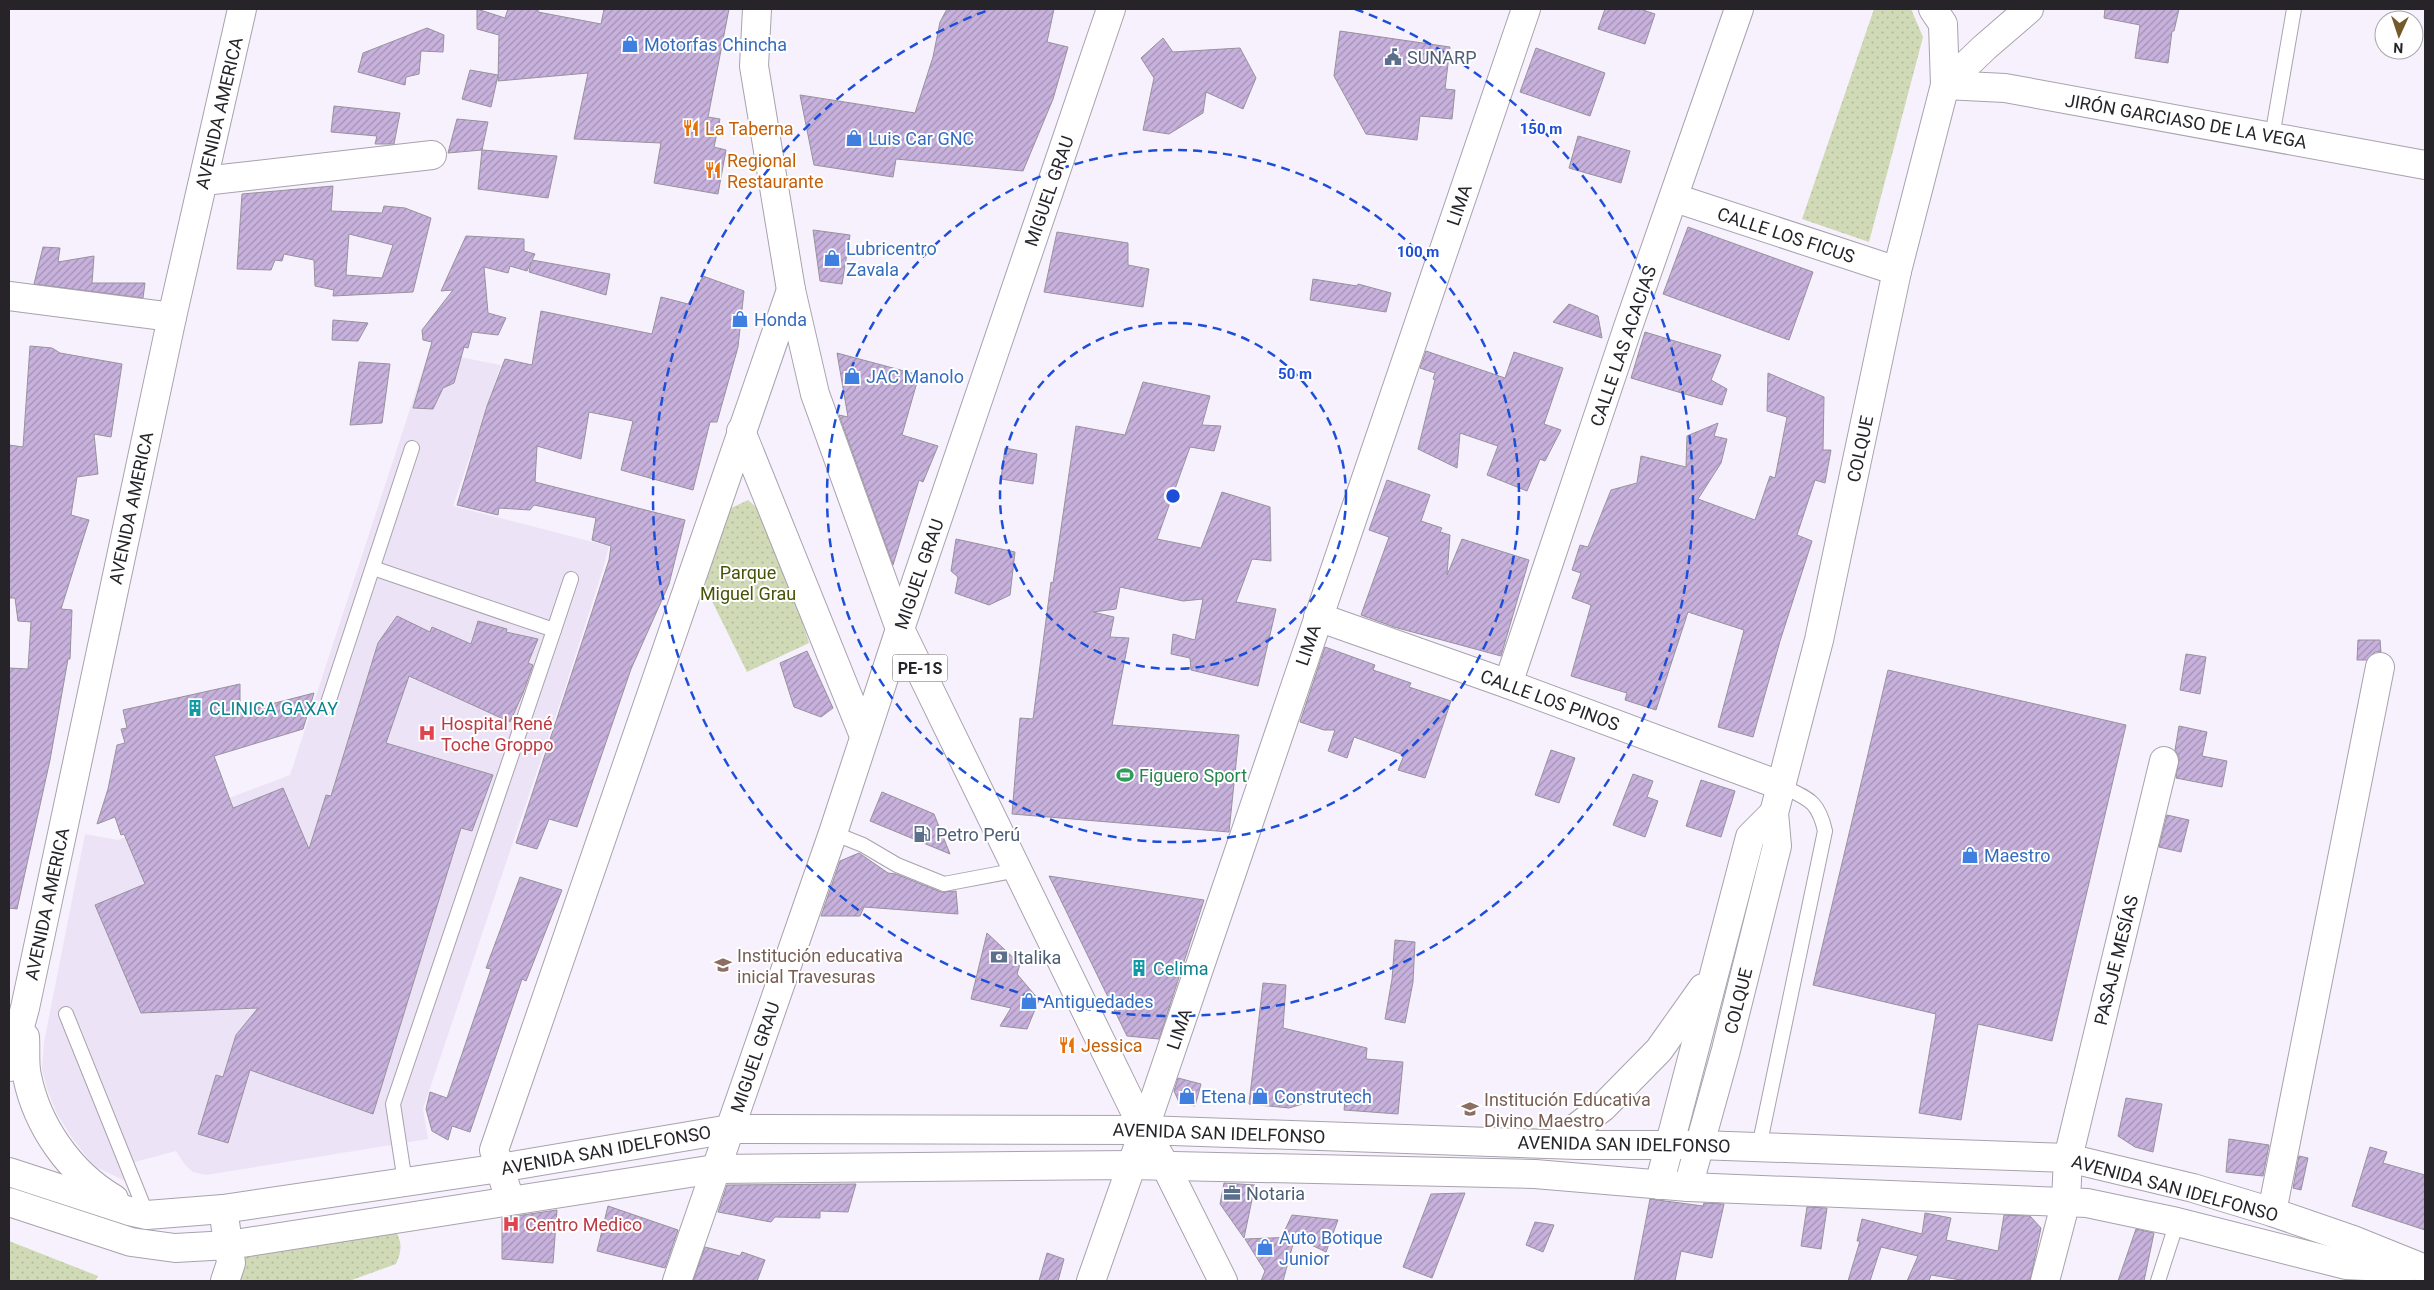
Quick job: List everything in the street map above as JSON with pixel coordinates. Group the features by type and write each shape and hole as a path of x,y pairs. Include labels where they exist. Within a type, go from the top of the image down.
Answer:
{"main road":[{"name":"AVENIDA AMERICA","path":"25,1008 172,317 242,9"},
{"name":"PE-1S","path":"757,9 754,66 791,290 815,394 900,628 1144,1130 1166,1167 1223,1281"},
{"name":"MIGUEL GRAU","path":"677,1281 833,833 900,628 1111,9"},
{"name":"LIMA","path":"1091,1281 1526,9"},
{"name":"CALLE LAS ACACIAS","path":"1508,684 1628,327 1675,198 1739,9"},
{"path":"1933,9 1943,24 1945,85"},
{"path":"1945,85 1984,47 2029,9"},
{"name":"JIRÓN GARCIASO DE LA VEGA","path":"1945,85 2005,88 2425,165"},
{"name":"COLQUE","path":"1688,1187 1698,1145 1726,1050 1777,846 1774,813 1819,640 1896,271 1945,85"},
{"path":"204,181 432,155"},
{"name":"CALLE LOS FICUS","path":"1675,198 1896,271"},
{"path":"510,1200 494,1150 791,290"},
{"path":"9,296 172,317"},
{"path":"741,431 864,736"},
{"path":"719,496 765,493"},
{"name":"CALLE LOS PINOS","path":"1318,617 1508,684 1782,786"},
{"path":"2272,1212 2380,666"},
{"name":"PASAJE MESÍAS","path":"2045,1281 2066,1201 2068,1158 2164,761"},
{"name":"COLQUE","path":"1659,1185 1750,837 1774,813"},
{"name":"COLQUE","path":"1555,1144 1603,1107 1659,1050 1713,974"},
{"path":"9,1066 25,1008"},
{"path":"25,1008 27,1075 42,1119 62,1155 97,1190 142,1214"},
{"name":"AVENIDA SAN IDELFONSO","path":"9,1172 142,1214 223,1209 500,1168 730,1129 1144,1130 1555,1144 1698,1145 2068,1158 2193,1188 2272,1212 2353,1240 2425,1269"},
{"name":"AVENIDA SAN IDELFONSO","path":"9,1202 131,1242 175,1248 229,1245 715,1169 1130,1165 1536,1174 1688,1187 2087,1203 2177,1222 2346,1266 2425,1269"},
{"path":"223,1209 231,1263 225,1281"}],"lane":[{"path":"2272,137 2294,9"},
{"path":"327,706 412,448"},
{"path":"373,568 554,630"},
{"path":"405,1182 393,1104 571,579"},
{"path":"1759,1147 1825,830 1821,812 1813,801 1782,786"},
{"path":"833,833 863,845 897,865 944,884 1018,870"},
{"path":"66,1014 142,1214"},
{"path":"2158,1281 2177,1222"}],"shaded area":[{"name":"Hospital René Toche Groppo","path":"429,351 501,365 453,506 609,546 564,691 423,1109 428,1139 206,1175 193,1172 185,1165 176,1151 131,1163 134,1176 123,1180 94,1166 72,1138 57,1114 47,1089 42,1069 44,1042 85,834 118,840 290,775"}],"green space":[{"path":"1874,9 1911,9 1923,37 1869,242 1802,219"},
{"name":"Parque Miguel Grau","path":"748,500 772,521 809,643 747,672 705,587 725,511"},
{"path":"392,1226 400,1240 400,1253 396,1264 349,1281 240,1281 247,1251"},
{"path":"9,1241 98,1276 95,1281 9,1281"}],"building":[{"path":"477,9 505,18 508,9 538,9 538,12 601,24 604,9 729,9 708,117 720,119 714,147 726,150 718,194 654,183 661,143 574,139 588,73 498,81 499,35 477,29"},
{"path":"947,9 1054,9 1047,42 1068,47 1053,99 1023,171 896,159 893,177 814,165 800,95 915,113 933,57 940,22"},
{"path":"1605,9 1640,9 1655,14 1645,44 1598,29"},
{"path":"2105,9 2179,9 2174,31 2172,31 2168,63 2135,58 2140,25 2104,18"},
{"path":"427,28 444,35 443,52 421,51 419,74 406,77 405,85 358,72 363,53"},
{"path":"1340,31 1450,47 1445,89 1455,90 1452,119 1420,116 1417,140 1366,134 1334,76"},
{"path":"1163,38 1173,52 1240,48 1256,78 1243,109 1206,92 1203,113 1169,134 1143,130 1154,78 1141,58"},
{"path":"1536,48 1605,73 1590,116 1520,92"},
{"path":"470,70 498,75 491,107 462,99"},
{"path":"334,106 400,113 394,144 375,144 377,136 331,132"},
{"path":"457,119 488,122 482,150 448,153"},
{"path":"1578,136 1630,151 1621,183 1569,168"},
{"path":"482,150 557,156 548,198 478,189"},
{"path":"333,186 331,211 382,213 384,206 405,208 431,218 413,292 333,296 334,290 315,286 314,260 284,254 282,261 275,260 271,270 237,269 242,194","holes":["349,234 393,245 382,278 346,275"]},
{"path":"1688,227 1813,272 1789,340 1663,294"},
{"name":"Lubricentro Zavala","path":"813,230 850,235 842,284 820,281"},
{"path":"1057,232 1128,243 1128,265 1149,269 1143,307 1044,292"},
{"path":"466,236 524,239 524,251 535,254 532,260 610,274 606,295 529,272 531,262 527,271 510,266 508,273 484,267 488,313 506,318 498,335 472,332 468,348 464,347 454,383 443,388 433,409 413,408 432,342 423,340 422,330 453,290 441,291"},
{"path":"43,247 60,248 58,262 94,256 92,283 145,283 143,298 34,284"},
{"path":"703,276 744,291 738,347 717,422 710,422 693,490 621,470 633,421 589,412 581,459 537,446 535,482 685,520 669,584 631,669 577,827 549,819 537,849 516,843 609,560 611,546 592,540 596,518 534,505 530,510 499,508 498,515 457,505 487,406 505,359 532,365 541,311 652,334 661,297 688,304"},
{"path":"1313,279 1357,286 1358,284 1391,293 1386,312 1310,300"},
{"path":"1569,304 1598,316 1602,338 1553,322"},
{"path":"333,320 368,323 358,341 332,340"},
{"path":"1645,332 1721,355 1711,380 1727,389 1722,405 1631,378"},
{"path":"30,346 52,348 60,353 122,364 111,437 94,434 98,474 77,477 71,515 89,520 61,609 72,610 70,659 68,659 50,760 17,909 9,908 9,668 28,669 31,622 18,621 15,598 9,598 9,445 23,447"},
{"path":"1426,351 1505,378 1514,352 1563,368 1544,424 1561,430 1545,461 1540,459 1527,491 1487,475 1498,446 1460,433 1457,468 1418,449 1435,380 1433,379 1435,373 1420,368"},
{"path":"837,353 919,375 902,435 938,446 923,482 919,480 893,565 839,415 848,417"},
{"path":"359,362 390,364 382,423 350,425"},
{"path":"1768,373 1824,397 1823,450 1831,450 1825,483 1815,480 1797,535 1812,541 1780,641 1753,737 1718,727 1744,630 1688,612 1656,710 1625,700 1627,693 1571,676 1591,605 1572,598 1581,573 1572,570 1580,545 1588,547 1611,490 1637,483 1641,456 1686,467 1687,436 1718,423 1714,436 1727,439 1721,463 1698,499 1755,520 1770,476 1775,478 1787,417 1767,411"},
{"path":"1143,382 1210,396 1202,425 1221,426 1214,451 1190,447 1157,539 1201,548 1222,492 1270,507 1271,561 1252,559 1236,602 1276,609 1258,686 1191,670 1190,658 1171,654 1173,634 1195,640 1203,599 1183,601 1120,587 1116,609 1093,612 1114,617 1110,637 1129,638 1112,725 1239,735 1229,832 1012,814 1020,718 1033,719 1051,582 1053,583 1076,426 1125,435"},
{"path":"1005,448 1037,454 1033,484 1001,479"},
{"path":"1387,480 1430,495 1421,521 1442,528 1440,532 1450,535 1447,575 1462,539 1529,560 1501,656 1394,627 1361,615 1389,537 1369,530"},
{"path":"956,539 1015,552 1010,595 989,605 955,593 958,577 951,571"},
{"path":"397,616 430,632 432,627 471,644 478,621 507,629 506,632 538,639 528,663 533,665 510,722 409,676 386,743 493,775 472,831 461,828 373,1114 250,1070 228,1143 198,1134 216,1075 223,1077 236,1035 258,1008 141,1013 95,905 145,884 124,834 121,835 115,817 97,824 108,789 117,745 125,743 121,729 127,728 123,710 240,684 240,712 314,693 303,729 214,756 233,808 283,788 309,849 326,795 331,796 378,643"},
{"path":"2358,640 2380,640 2381,652 2375,652 2367,660 2357,660"},
{"path":"1325,647 1375,665 1373,670 1411,683 1409,687 1451,701 1425,778 1398,770 1404,755 1354,737 1347,758 1328,751 1335,730 1324,730 1300,722"},
{"path":"807,651 833,708 821,717 794,707 780,663"},
{"path":"2186,654 2206,657 2200,694 2180,690"},
{"name":"Maestro","path":"1888,670 2126,725 2052,1041 1978,1024 1961,1120 1919,1113 1936,1014 1813,985"},
{"path":"2179,726 2207,732 2202,756 2227,761 2222,787 2176,778 2179,757 2175,750"},
{"path":"1551,750 1575,758 1559,803 1535,795"},
{"path":"1633,774 1653,781 1647,797 1658,801 1645,837 1613,825"},
{"path":"1701,780 1735,791 1721,837 1686,826"},
{"name":"Petro Perú","path":"882,792 934,814 950,854 870,821"},
{"path":"2167,815 2189,820 2181,852 2159,847"},
{"path":"859,853 888,873 896,874 941,892 956,891 958,914 864,907 860,916 821,916 840,861"},
{"name":"Celima","path":"1049,876 1204,900 1159,1039 1127,1036"},
{"path":"520,877 562,890 526,981 522,979 470,1132 452,1126 448,1140 432,1131 426,1109 430,1092 447,1098 491,969 486,968"},
{"path":"987,933 1020,964 1017,974 1039,1000 1027,1029 1000,1026 1011,1008 971,999"},
{"path":"1395,940 1415,942 1413,982 1405,1023 1385,1019 1392,979"},
{"path":"1263,983 1286,985 1283,1028 1367,1048 1366,1059 1403,1062 1398,1114 1344,1110 1346,1091 1289,1108 1249,1104"},
{"name":"Etena","path":"1178,1078 1201,1084 1195,1106 1179,1102 1174,1091"},
{"path":"2126,1098 2162,1104 2153,1152 2135,1147 2118,1136"},
{"path":"2229,1139 2269,1145 2263,1176 2226,1172"},
{"path":"2370,1147 2387,1152 2383,1163 2425,1175 2425,1230 2352,1206"},
{"path":"2299,1156 2308,1158 2301,1190 2293,1188"},
{"path":"1224,1183 1255,1185 1244,1238 1220,1204"},
{"path":"856,1184 848,1212 820,1211 820,1218 775,1217 771,1222 718,1212 727,1185"},
{"path":"1465,1193 1432,1278 1403,1267 1431,1194"},
{"path":"1650,1199 1703,1206 1704,1203 1724,1204 1712,1258 1681,1251 1675,1281 1634,1281"},
{"path":"608,1206 678,1230 665,1268 597,1251"},
{"path":"1807,1207 1827,1208 1821,1249 1801,1246"},
{"path":"557,1210 553,1263 502,1259 502,1218"},
{"path":"1925,1213 1951,1218 1946,1240 1998,1251 2004,1215 2030,1216 2041,1228 2030,1281 1967,1281 1931,1275 1929,1281 1907,1281 1918,1256 1881,1247 1870,1281 1848,1281 1860,1241 1857,1241 1862,1219 1922,1234"},
{"path":"1292,1215 1338,1220 1326,1252 1284,1232"},
{"path":"1535,1222 1554,1225 1543,1252 1526,1245"},
{"path":"2136,1229 2154,1233 2144,1281 2118,1281"},
{"path":"1295,1237 1283,1281 1261,1281 1265,1271 1245,1239"},
{"path":"705,1247 740,1256 742,1252 765,1260 757,1281 693,1281"},
{"path":"1047,1253 1064,1259 1058,1281 1039,1281"}],"place":[{"name":"Motorfas Chincha","path":"630,44"},
{"name":"SUNARP","path":"1393,57"},
{"name":"La Taberna","path":"691,128"},
{"name":"Luis Car GNC","path":"854,138"},
{"name":"Regional Restaurante","path":"713,170"},
{"name":"Lubricentro Zavala","path":"832,258"},
{"name":"Honda","path":"740,319"},
{"name":"JAC Manolo","path":"852,376"},
{"name":"CLINICA GAXAY","path":"195,708"},
{"name":"Hospital René Toche Groppo","path":"427,733"},
{"name":"Figuero Sport","path":"1125,775"},
{"name":"Petro Perú","path":"922,834"},
{"name":"Maestro","path":"1970,855"},
{"name":"Italika","path":"999,957"},
{"name":"Institución educativa inicial Travesuras","path":"723,965"},
{"name":"Celima","path":"1139,968"},
{"name":"Antiguedades","path":"1029,1001"},
{"name":"Jessica","path":"1067,1045"},
{"name":"Etena","path":"1187,1096"},
{"name":"Construtech","path":"1260,1096"},
{"name":"Institución Educativa Divino Maestro","path":"1470,1109"},
{"name":"Notaria","path":"1232,1193"},
{"name":"Centro Medico","path":"511,1224"},
{"name":"Auto Botique Junior","path":"1265,1247"}]}
